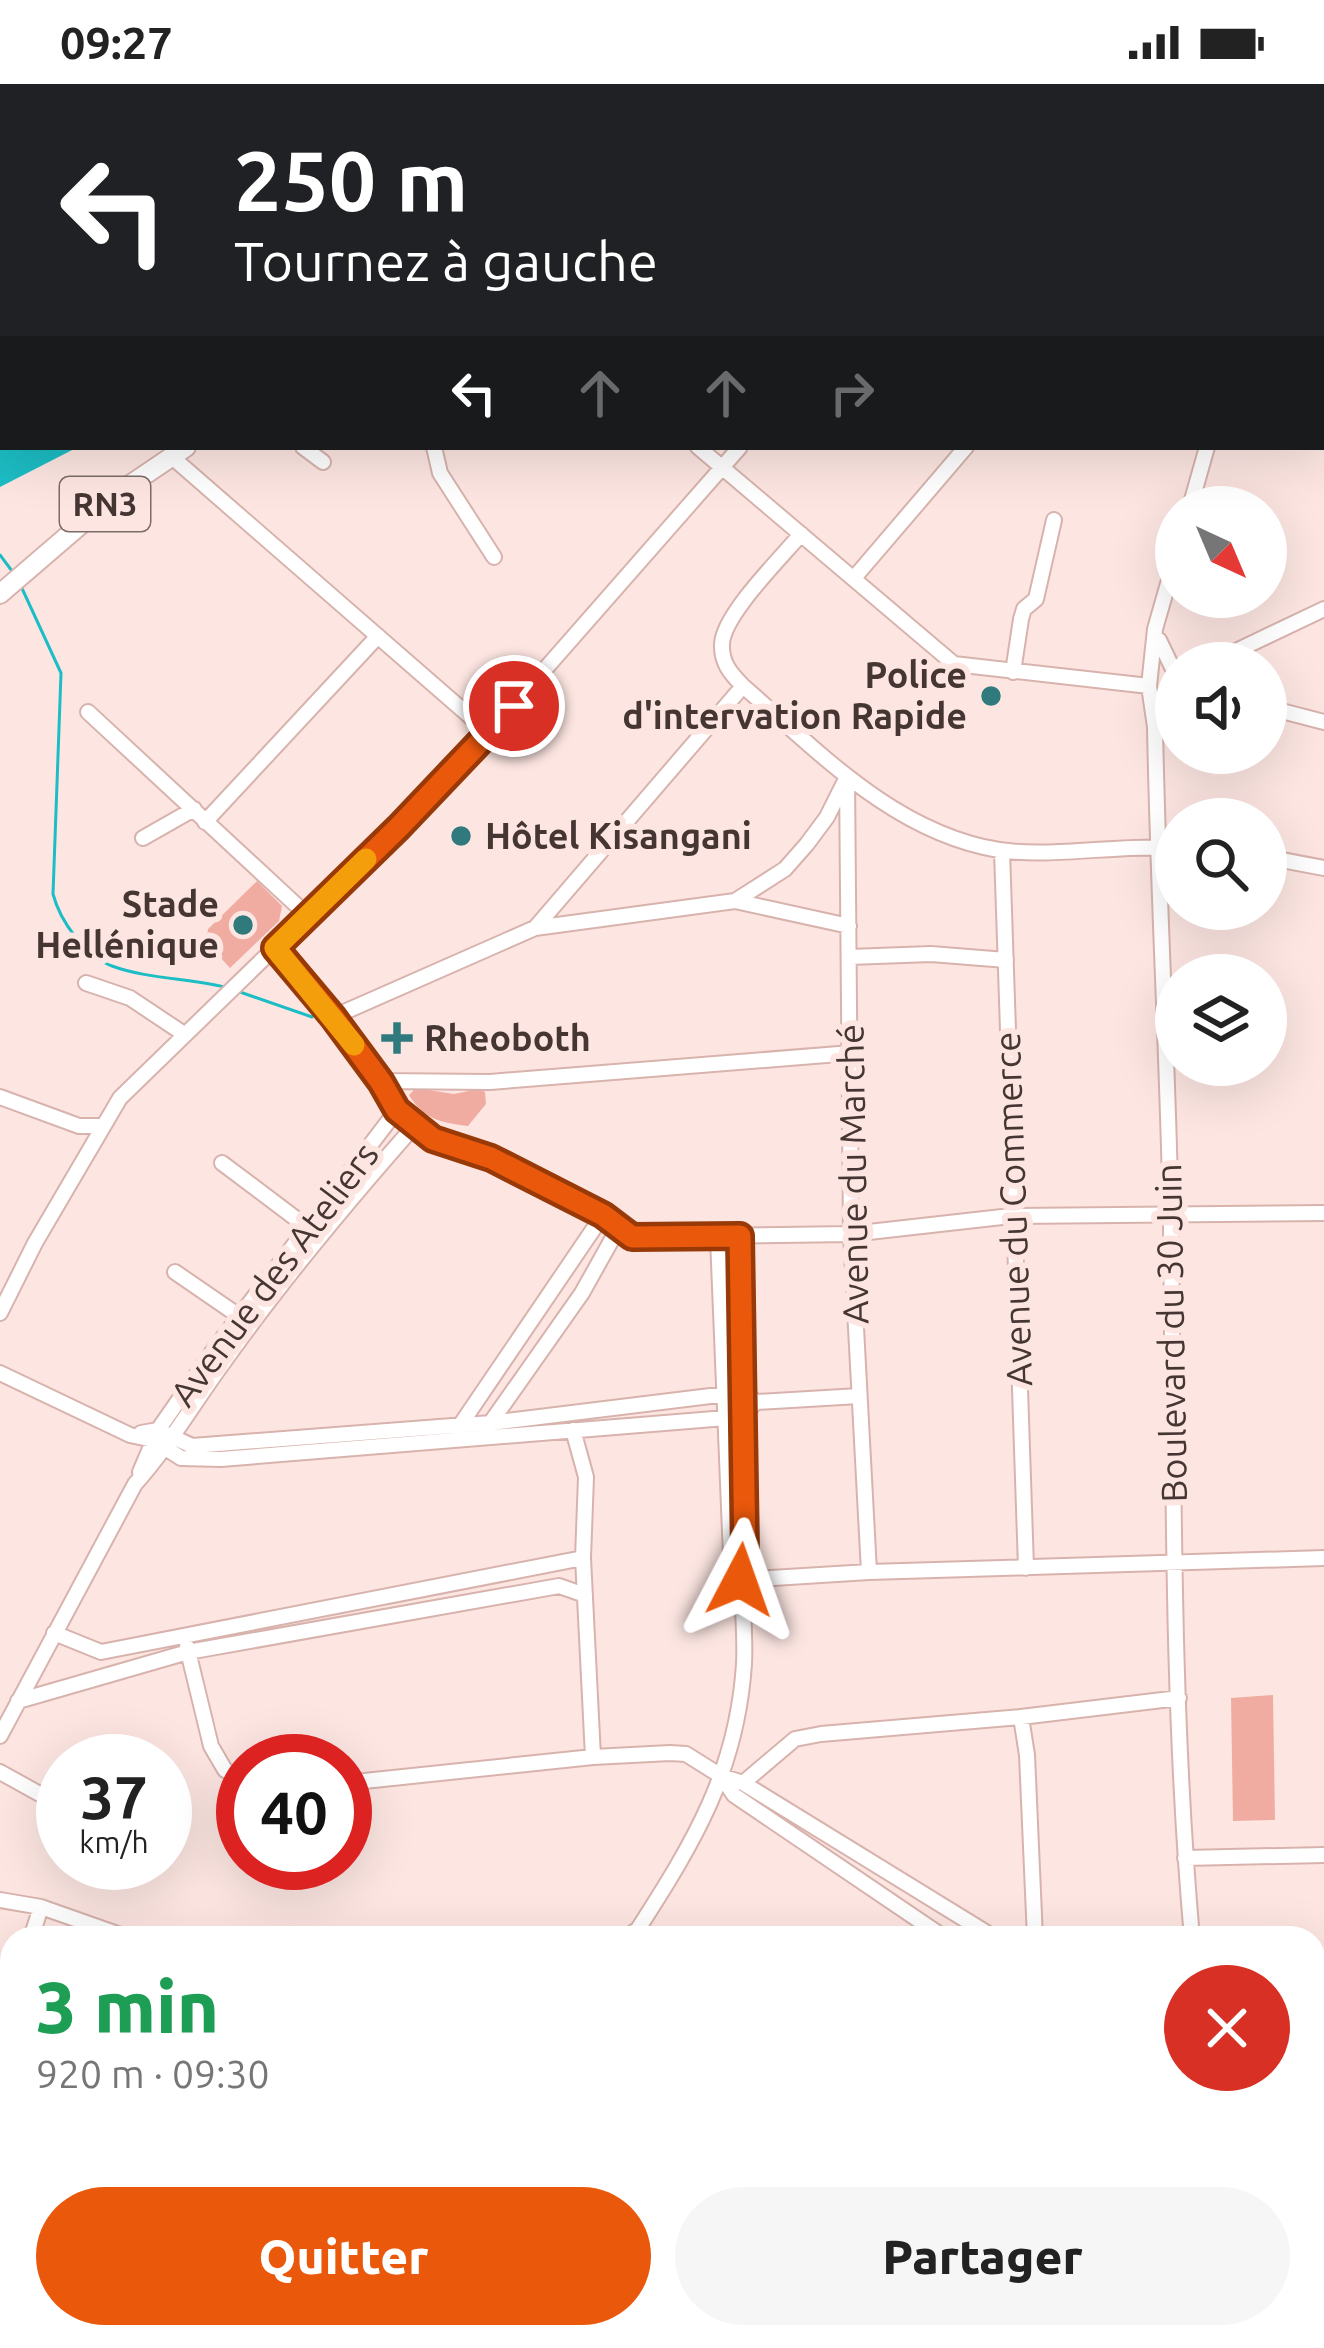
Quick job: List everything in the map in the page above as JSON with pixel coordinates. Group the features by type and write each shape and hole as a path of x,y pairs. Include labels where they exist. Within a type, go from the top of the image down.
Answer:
{"highway":[{"name":"RN3","path":"6,588 115,496 179,452"}],"street":[{"path":"307,450 323,462"},
{"path":"435,450 440,473 494,557"},
{"path":"702,450 944,659 970,668 1013,673 1155,681"},
{"path":"0,1313 100,1126 135,1081 399,827 489,733 737,450"},
{"path":"854,578 963,450"},
{"path":"1196,486 1206,450"},
{"path":"179,452 489,733"},
{"path":"1013,673 1021,620 1024,609 1036,599 1054,520"},
{"path":"801,534 726,627 722,653 728,670 743,686 847,776 923,827 1002,850 1155,847"},
{"path":"1255,642 1324,609"},
{"path":"1159,618 1156,629 1162,642"},
{"name":"Boulevard du 30 Juin","path":"1155,728 1151,684 1156,629"},
{"path":"206,822 378,636"},
{"path":"1151,684 1155,692"},
{"path":"535,928 743,686"},
{"path":"88,712 307,915"},
{"path":"1287,712 1324,722"},
{"path":"735,901 785,869 827,817 847,776"},
{"name":"Avenue du Marché","path":"847,776 851,1234 868,1572"},
{"path":"142,838 194,808"},
{"name":"Avenue du Commerce","path":"1002,850 1026,1568"},
{"path":"1287,861 1324,868"},
{"path":"565,892 583,921"},
{"path":"333,1017 535,928 735,901 849,926"},
{"name":"Boulevard du 30 Juin","path":"1160,930 1171,1213 1174,1563 1191,1926"},
{"path":"275,948 333,1017 397,1110 433,1139 491,1158 603,1215 632,1237 851,1234 1012,1216 1324,1213"},
{"path":"850,957 931,954 1006,961"},
{"path":"86,983 130,998 184,1034"},
{"path":"381,1082 490,1082 851,1053"},
{"path":"0,1096 79,1126 100,1126"},
{"name":"Avenue des Ateliers","path":"163,1439 239,1316 397,1110"},
{"path":"0,1736 163,1439 349,1199 416,1124"},
{"path":"222,1163 307,1227"},
{"path":"449,1441 603,1215"},
{"path":"478,1438 582,1293 620,1225"},
{"path":"640,1926 706,1819 737,1724 744,1660 740,1580 745,1553 744,1415 749,1397 740,1236"},
{"path":"718,1238 730,1556 740,1580"},
{"path":"175,1271 239,1316"},
{"path":"0,1373 130,1435 192,1446 490,1423 724,1394 859,1396"},
{"path":"163,1439 181,1458 221,1460 744,1415"},
{"path":"573,1430 586,1477 584,1558 592,1756"},
{"path":"18,1702 186,1644 584,1558"},
{"path":"740,1580 1324,1558"},
{"path":"474,1601 475,1580"},
{"path":"54,1634 101,1652 186,1644 560,1586 585,1595"},
{"path":"186,1644 216,1755"},
{"path":"742,1783 795,1739 1179,1698"},
{"path":"1021,1717 1035,1926"},
{"path":"372,1780 592,1756 686,1754 742,1783 975,1926"},
{"path":"0,1772 36,1792"},
{"path":"721,1776 734,1795 927,1926"},
{"path":"1185,1858 1324,1856"},
{"path":"0,1900 41,1907 95,1926"},
{"path":"35,1926 41,1907"}],"shaded area":[{"name":"Stade Hellénique","path":"257,881 282,906 279,921 230,968 206,942 208,929"},
{"path":"416,1088 454,1094 478,1089 485,1092 486,1104 468,1126 450,1123 420,1110 409,1095"},
{"path":"1273,1695 1275,1820 1233,1821 1231,1698"}],"water":[{"path":"0,450 72,450 0,487"}],"waterway":[{"path":"0,555 12,571"},
{"path":"20,584 61,673 53,894 61,915 83,946 112,966 225,987"},
{"path":"240,992 312,1017"}],"slow traffic":[{"path":"354,1045 275,948 366,859"}],"place":[{"name":"Police d'intervation Rapide","path":"991,696"},
{"name":"Hôtel Kisangani","path":"461,836"},
{"name":"Stade Hellénique","path":"243,925"},
{"name":"Rheoboth","path":"397,1038"}],"route":[{"path":"514,706 275,948 333,1017 397,1110 433,1139 491,1158 603,1215 632,1237 740,1236 745,1553 740,1580"}]}
